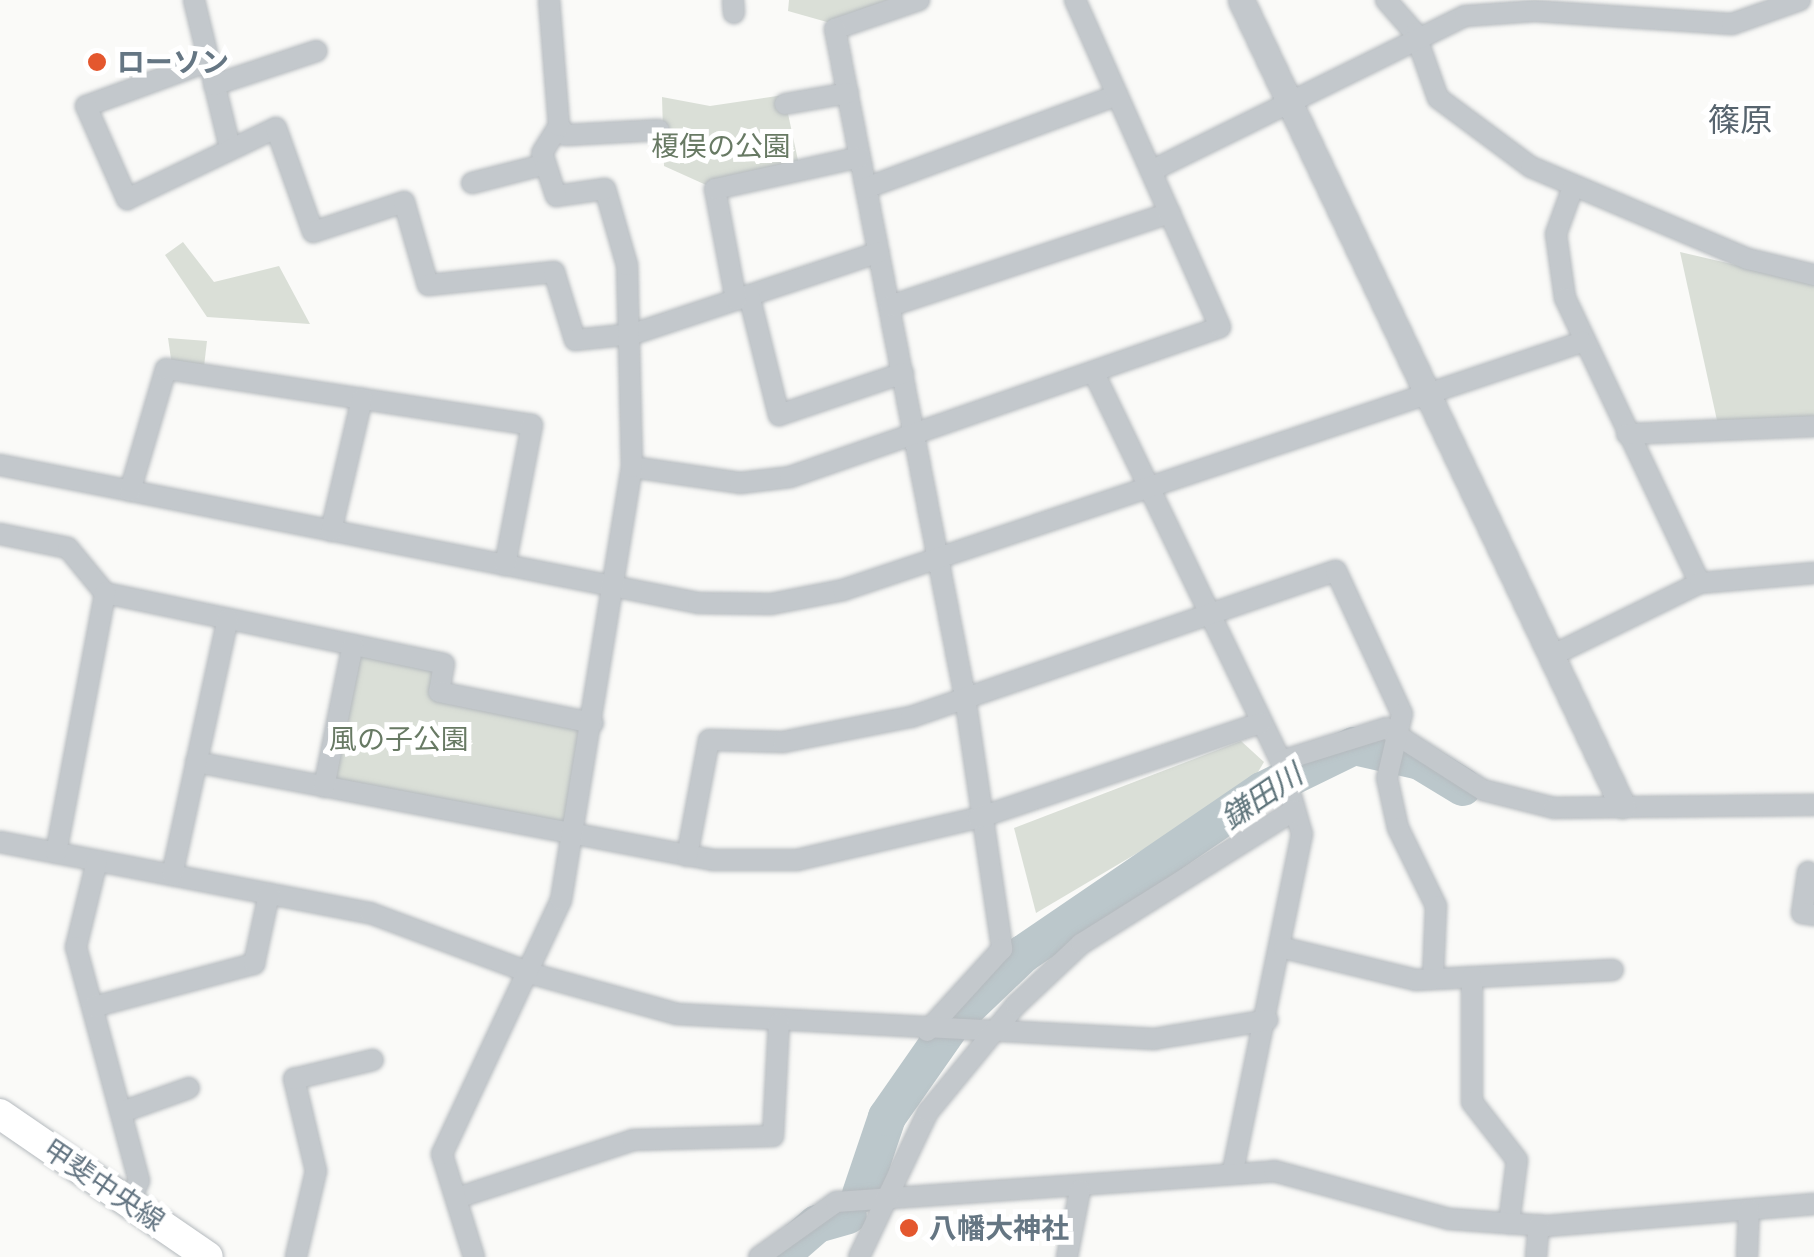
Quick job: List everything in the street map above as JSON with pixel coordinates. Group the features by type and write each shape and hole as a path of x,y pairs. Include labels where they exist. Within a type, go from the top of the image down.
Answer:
{"main road":[{"name":"甲斐中央線","path":"0,1114 208,1257"}],"street":[{"path":"194,0 229,144"},
{"path":"549,0 559,126 566,135 659,130"},
{"path":"919,0 835,29 940,557 965,697 978,818 1002,949 927,1031"},
{"path":"632,467 740,484 916,439 1220,327 1075,0"},
{"path":"1241,0 1422,394 1622,805"},
{"path":"1386,0 1415,34 1438,98 1573,187 1748,259 1814,275"},
{"path":"1151,171 1415,34 1465,16 1535,10 1732,24 1800,0"},
{"path":"214,84 317,51"},
{"path":"208,61 86,106 127,199 229,144 276,128 313,232 404,202 428,285 554,272 566,336 632,334 879,252"},
{"path":"786,104 848,93"},
{"path":"866,188 1117,95"},
{"path":"474,1257 442,1154 533,974 572,836 618,588 632,467 632,334 627,264 605,188 556,196 542,154 559,126"},
{"path":"860,156 715,189 742,298 780,416 903,373"},
{"path":"472,183 546,164"},
{"path":"1573,187 1557,262 1582,342 1700,583"},
{"path":"890,306 1170,213"},
{"path":"0,465 618,588 770,604 940,557 1582,342"},
{"path":"130,491 166,369 532,426 505,565"},
{"path":"1094,373 1143,488 1281,761 1295,810 1303,866 1232,1174"},
{"path":"331,530 362,399"},
{"path":"1627,434 1814,426"},
{"path":"0,534 68,548 105,593 444,664 439,692 593,722"},
{"path":"687,856 709,740 851,732 1336,571 1393,689 1396,736 1390,802 1436,906 1433,979"},
{"path":"1552,655 1700,583 1814,573"},
{"path":"56,853 105,593"},
{"path":"172,875 228,618"},
{"path":"324,787 353,645"},
{"path":"196,762 687,856 797,860 978,818 1261,722"},
{"path":"1281,761 1341,737 1386,728 1483,790 1554,808 1814,805"},
{"path":"859,1257 880,1204 928,1112 990,1033 1081,944 1295,810"},
{"path":"0,842 370,914 533,974 676,1014 927,1031 1154,1038 1267,1020"},
{"path":"98,861 76,947 139,1180 128,1202"},
{"path":"1808,872 1802,913 1814,915"},
{"path":"93,1006 254,964 269,894"},
{"path":"1284,948 1433,979 1614,970"},
{"path":"1472,977 1472,1102 1517,1160 1509,1223"},
{"path":"456,1198 633,1140 773,1136 779,1023"},
{"path":"296,1257 316,1171 294,1079 374,1060"},
{"path":"122,1112 189,1088"},
{"path":"759,1257 836,1202 880,1204 1080,1190 1274,1171 1450,1219 1539,1225 1814,1204"},
{"path":"1067,1257 1080,1190"},
{"path":"1747,1257 1749,1210"},
{"path":"1536,1257 1539,1225"}],"green space":[{"path":"789,0 909,0 834,24 788,11"},
{"name":"榎俣の公園","path":"784,95 799,165 715,189 664,166 662,97 710,106"},
{"path":"183,242 214,282 279,266 310,324 207,317 165,255"},
{"path":"1680,252 1814,283 1814,420 1718,425"},
{"path":"168,338 207,341 203,375 172,366"},
{"name":"風の子公園","path":"351,652 434,670 436,693 588,726 569,831 335,786"},
{"path":"1241,741 1264,762 1249,787 1036,913 1014,828"}],"waterway":[{"name":"鎌田川","path":"861,1194 887,1117 956,1018 1023,954 1262,791 1354,746 1420,761 1463,787"},
{"name":"鎌田川","path":"779,1257 817,1224 848,1215"}],"place":[{"name":"ローソン","path":"97,62"},
{"name":"八幡大神社","path":"909,1228"}],"district":[{"name":"篠原","path":"1740,120"}]}
